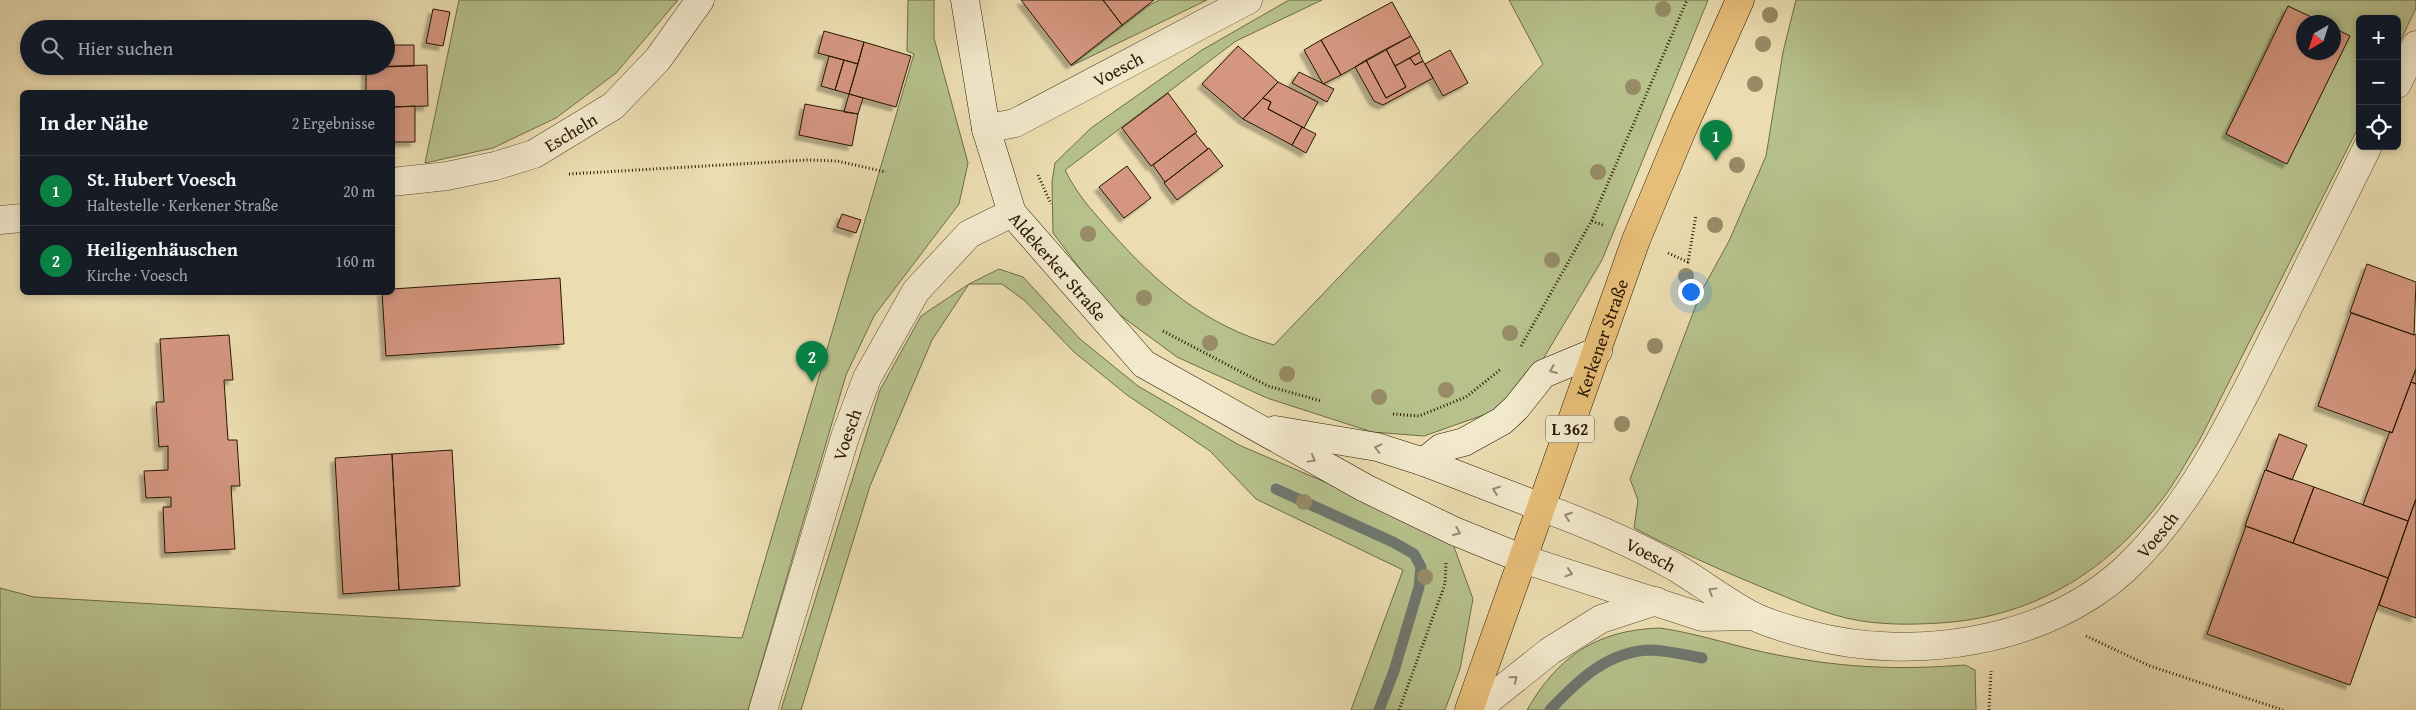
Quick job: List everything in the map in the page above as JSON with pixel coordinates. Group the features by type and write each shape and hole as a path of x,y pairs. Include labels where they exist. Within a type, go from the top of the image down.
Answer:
{"main road":[{"name":"Kerkener Straße","path":"1469,710 1636,240 1685,123 1740,0"}],"street":[{"name":"Escheln","path":"395,182 447,176 486,168 534,154 613,106 658,59 700,0"},
{"name":"Aldekerker Straße","path":"965,0 986,129 1012,213 1144,364 1373,492 1454,531 1523,558"},
{"name":"Voesch","path":"986,129 1016,122 1248,0"},
{"path":"2401,76 2416,45"},
{"name":"Voesch","path":"1254,427 1377,447 1424,462 1606,531 1674,567 1753,616 1811,635 1865,645 1936,646 1993,636 2050,618 2084,600 2124,570 2164,526 2200,474 2244,397 2366,150"},
{"name":"Voesch","path":"763,710 845,437 867,378 916,290 969,234 1012,213"},
{"path":"0,220 20,218"},
{"path":"1424,462 1441,448 1464,442 1502,421 1530,392 1543,374 1598,350"},
{"name":"Voesch","path":"1523,558 1702,617 1753,616"},
{"path":"1476,710 1550,651 1601,619 1656,601"}],"path":[{"path":"1519,350 1592,220 1687,0"},
{"path":"1016,122 1053,209"},
{"path":"534,154 554,174 807,160 836,161 886,172"},
{"path":"1158,327 1165,333 1268,386 1322,401"},
{"path":"1384,414 1419,416 1450,404 1466,397 1507,364"},
{"path":"1399,710 1445,584"},
{"path":"2050,618 2150,666 2283,710"}],"green space":[{"path":"459,0 678,0 616,73 556,118 493,148 425,163"},
{"path":"908,0 934,0 934,38 968,163 959,204 874,316 846,375 748,710 0,710 0,588 34,597 742,638 914,54 907,51"},
{"path":"1159,0 1207,0 1071,66 1148,6"},
{"path":"1289,0 1322,0 1236,41 1065,170 1080,195 1097,216 1164,285 1204,314 1226,326 1249,337 1274,345 1543,64 1509,0 1708,0 1602,260 1530,381 1492,412 1424,436 1372,432 1267,398 1177,357 1109,307 1053,233 1052,182 1055,163 1091,128 1202,50"},
{"path":"1796,0 2416,0 2416,8 2401,40 2401,15 2356,15 2356,132 2199,441 2177,478 2147,518 2098,565 2070,584 2040,599 2009,611 1975,619 1940,623 1904,624 1857,620 1805,604 1731,574 1634,528 1638,500 1630,479 1701,292 1729,241 1766,156 1783,52"},
{"path":"999,269 1023,277 1080,339 1138,386 1239,445 1411,519 1453,544 1473,599 1460,669 1445,710 1351,710 1403,570 1256,499 1210,451 1127,395 1074,352 1025,301 1002,284 969,284"},
{"path":"969,284 932,340 870,486 801,710 781,710 880,390 921,316"},
{"path":"1660,628 1768,653 1829,663 1896,668 1965,665 1975,670 1976,710 1527,710 1552,675 1582,649 1617,634"}],"building":[{"path":"1021,0 1103,0 1122,25 1071,65"},
{"path":"1103,0 1154,0 1122,25"},
{"path":"1392,2 1411,36 1341,75 1321,40"},
{"path":"2288,6 2307,15 2296,15 2296,60 2338,60 2287,164 2226,134"},
{"path":"433,9 450,12 443,46 426,43"},
{"path":"824,31 864,42 858,64 818,53"},
{"path":"2341,32 2350,36 2341,54"},
{"path":"1411,36 1420,52 1395,66 1386,49"},
{"path":"1321,40 1341,75 1323,84 1304,50"},
{"path":"864,42 911,56 896,107 849,94"},
{"path":"395,45 414,45 414,66 395,67"},
{"path":"1238,46 1278,82 1243,119 1202,84"},
{"path":"1386,49 1406,87 1386,98 1366,60"},
{"path":"1450,50 1468,83 1443,96 1425,64"},
{"path":"1419,53 1423,61 1415,65 1410,58"},
{"path":"829,56 844,60 835,90 821,86"},
{"path":"1410,58 1415,65 1423,61 1433,78 1383,105 1374,101 1355,67 1366,60 1386,98 1406,87 1395,66"},
{"path":"844,60 858,64 849,94 835,90"},
{"path":"427,65 428,106 395,107 395,90 366,90 366,75 395,75 395,66"},
{"path":"1299,72 1334,89 1327,102 1292,83"},
{"path":"1278,82 1318,102 1304,128 1268,109 1271,102 1263,98"},
{"path":"1168,93 1197,132 1151,166 1122,128"},
{"path":"849,94 863,98 858,114 844,112"},
{"path":"1263,98 1271,102 1268,109 1302,127 1292,145 1243,119"},
{"path":"805,104 858,114 852,146 799,135"},
{"path":"415,106 415,142 395,142 395,107"},
{"path":"1302,127 1316,134 1306,153 1292,145"},
{"path":"1195,133 1208,149 1165,182 1153,165"},
{"path":"1209,148 1223,166 1177,200 1164,183"},
{"path":"1127,166 1151,198 1124,218 1099,187"},
{"path":"842,214 861,220 856,233 837,227"},
{"path":"2367,264 2416,282 2414,335 2350,312"},
{"path":"560,278 564,344 386,356 382,295 395,295 395,289"},
{"path":"2351,313 2414,335 2416,334 2416,369 2392,433 2318,406"},
{"path":"229,335 233,380 224,380 228,440 237,440 240,486 231,486 235,549 165,553 163,507 171,507 171,497 146,498 144,471 168,470 168,446 159,447 156,402 164,402 160,339"},
{"path":"2416,369 2416,384 2411,382"},
{"path":"2411,382 2416,384 2416,499 2408,521 2363,505 2390,431 2392,433"},
{"path":"2279,434 2307,445 2292,480 2266,470"},
{"path":"452,450 460,586 399,590 392,454"},
{"path":"392,454 399,590 343,594 335,458"},
{"path":"2265,470 2314,487 2293,543 2245,526"},
{"path":"2314,487 2408,521 2388,578 2293,543"},
{"path":"2416,499 2416,618 2379,605"},
{"path":"2246,526 2388,578 2350,685 2207,634"}],"waterway":[{"path":"1276,489 1393,542 1414,554 1421,567 1419,587 1394,671 1379,710"},
{"path":"1550,710 1583,678 1608,661 1622,655 1637,651 1653,650 1702,658"}],"place":[{"name":"St. Hubert Voesch","path":"1716,161"},
{"name":"Heiligenhäuschen","path":"812,382"}]}
